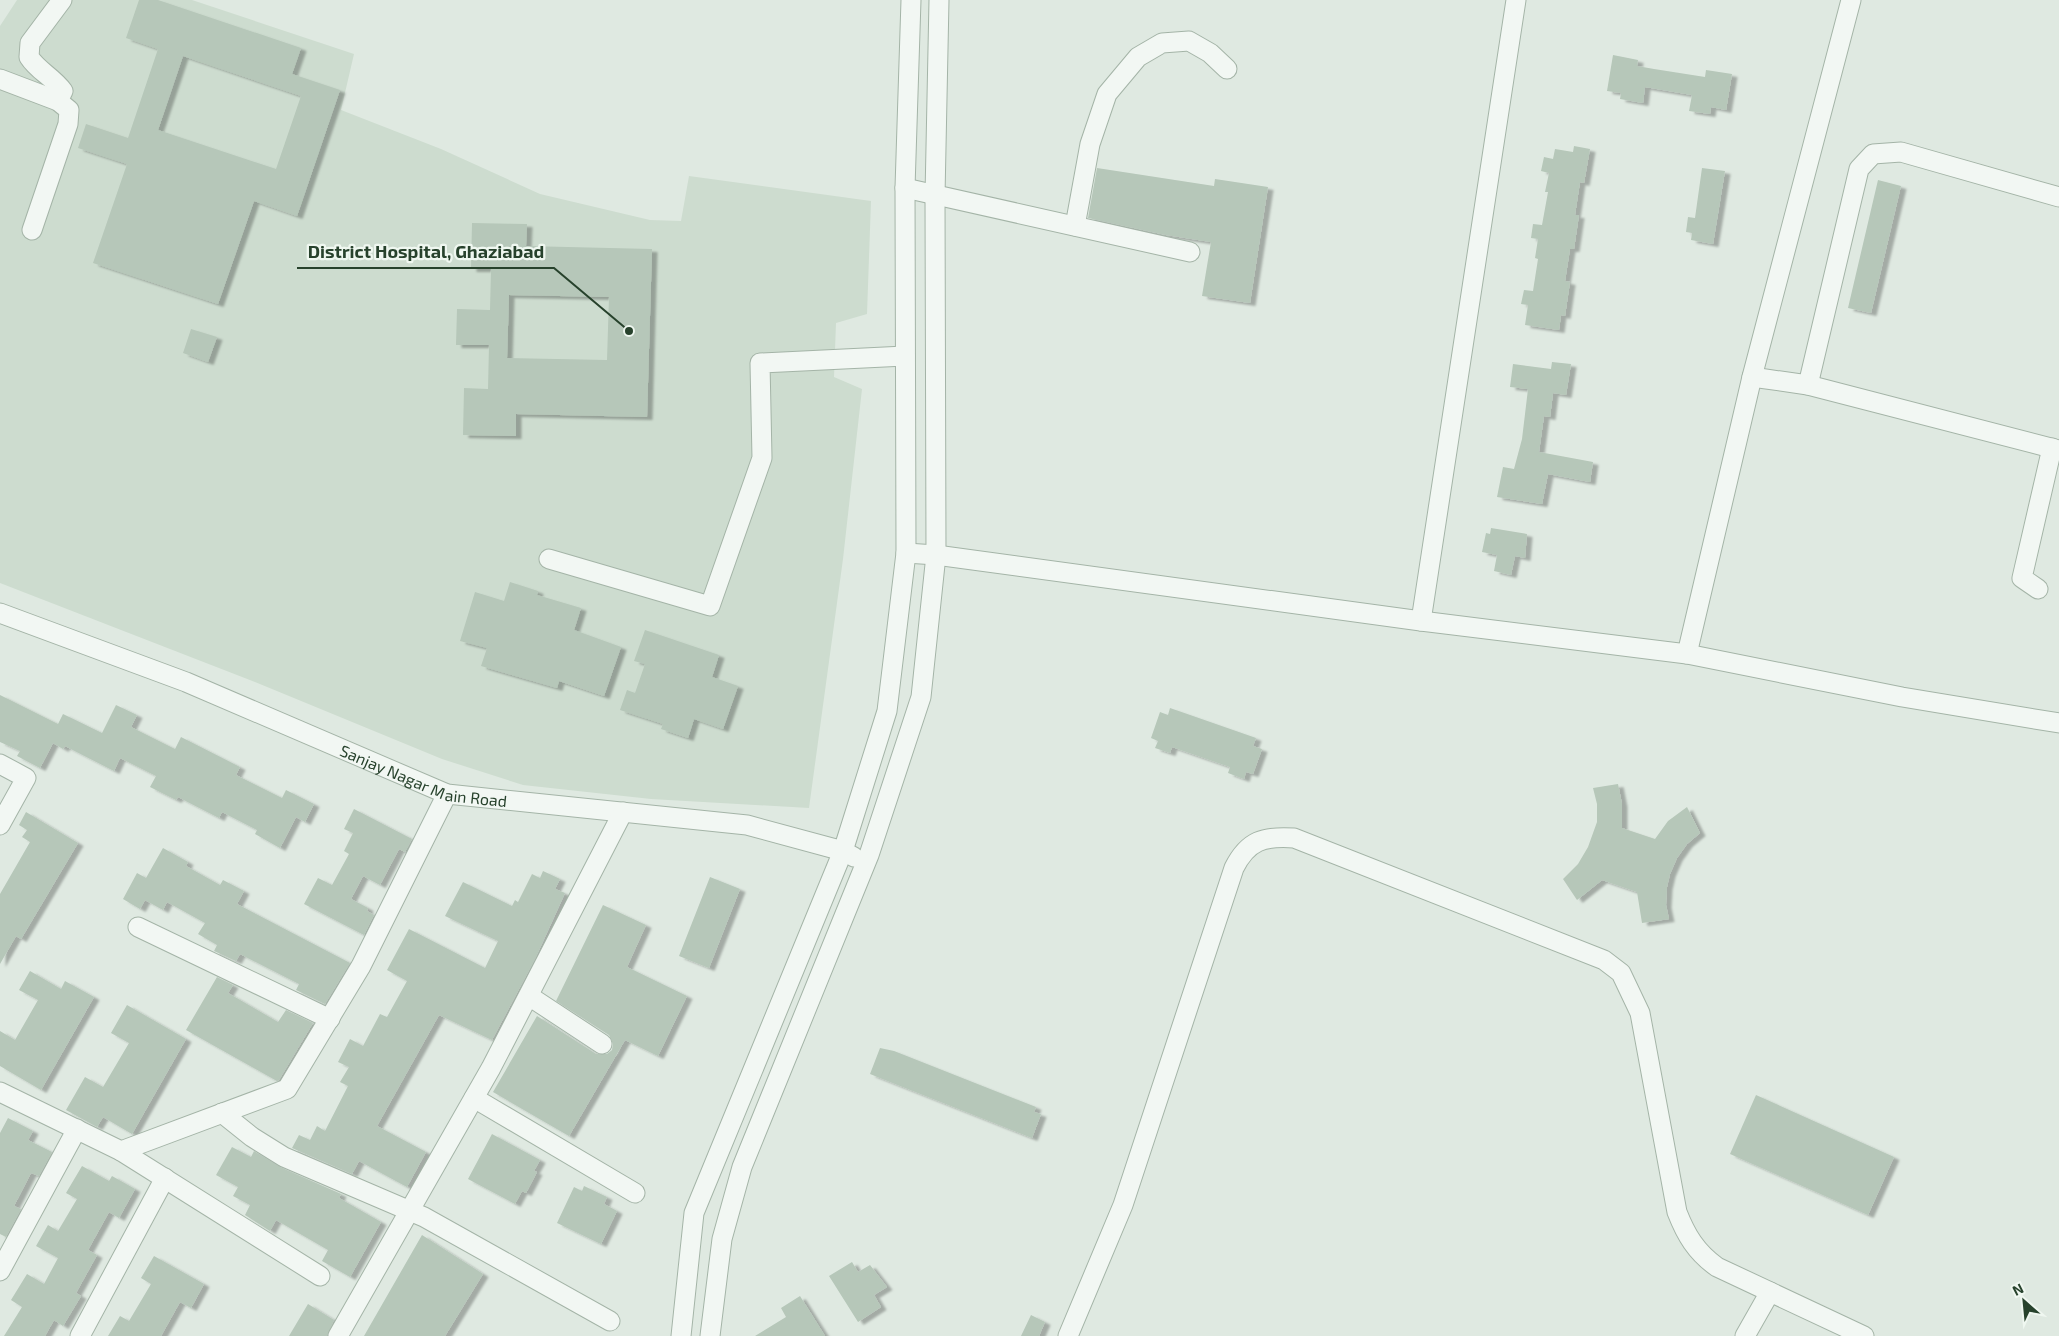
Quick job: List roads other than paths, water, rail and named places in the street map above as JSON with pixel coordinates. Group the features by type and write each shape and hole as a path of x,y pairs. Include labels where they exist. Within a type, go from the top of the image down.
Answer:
{"street":[{"path":"58,101 63,91 55,80 37,69 28,57 30,43 62,0"},
{"path":"681,1336 694,1213 842,851 887,712 906,553 905,188 911,0"},
{"path":"710,1336 722,1238 742,1167 866,864 921,697 936,555 935,196 939,0"},
{"path":"1421,622 1516,0"},
{"path":"1687,654 1752,377 1851,0"},
{"path":"1075,226 1090,144 1107,94 1138,57 1162,43 1189,41 1210,53 1227,69"},
{"path":"0,80 58,101 68,110 68,124 32,230"},
{"path":"1808,385 1859,168 1873,154 1901,152 2059,197"},
{"path":"905,188 1190,252"},
{"path":"548,558 710,606 762,458 760,363 906,356"},
{"path":"1752,377 1808,385 2055,449 2022,578 2038,589"},
{"path":"906,553 936,555 1421,622 1687,654 1902,697 2059,723"},
{"name":"Sanjay Nagar Main Road","path":"0,613 186,682 447,794 747,825 842,851 866,864"},
{"path":"0,764 26,778 0,825"},
{"path":"121,1151 287,1089 362,966 447,794"},
{"path":"338,1336 474,1098 623,812"},
{"path":"1068,1336 1123,1205 1234,868 1242,852 1272,836 1294,838 1604,960 1620,973 1640,1013 1676,1212 1684,1231 1702,1256 1717,1267 1864,1336"},
{"path":"138,927 330,1019"},
{"path":"528,996 602,1044"},
{"path":"0,1092 121,1151 320,1276"},
{"path":"474,1098 635,1193"},
{"path":"222,1113 252,1137 284,1157 433,1222 610,1321"},
{"path":"0,1271 76,1129"},
{"path":"80,1336 165,1178"},
{"path":"1745,1336 1770,1292"}],"place":[{"name":"District Hospital, Ghaziabad","path":"629,331"}]}
